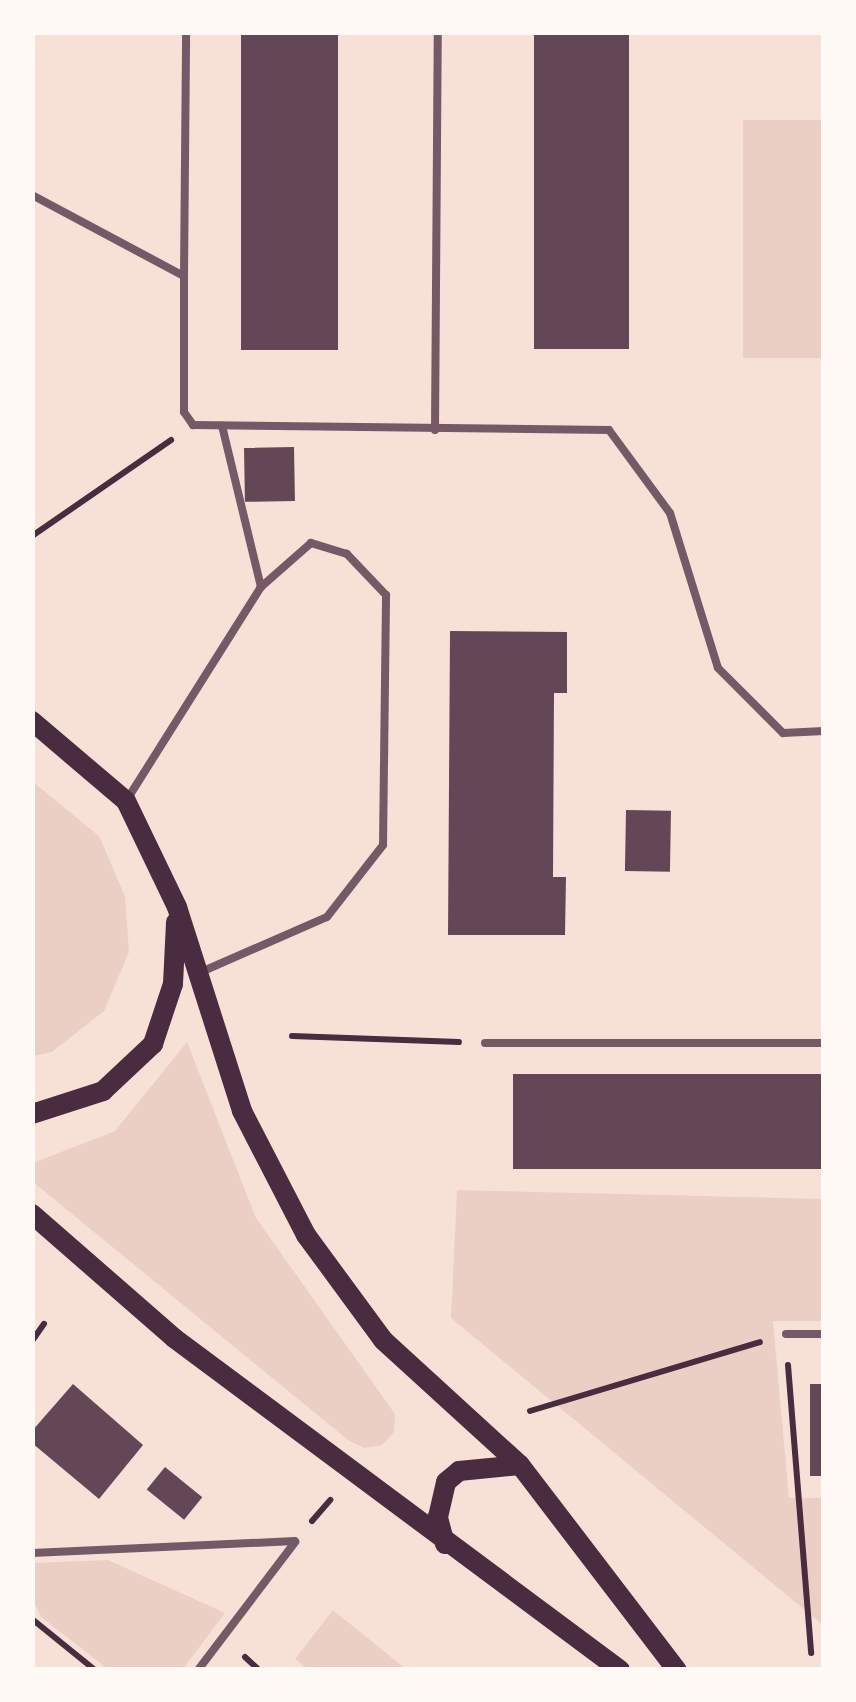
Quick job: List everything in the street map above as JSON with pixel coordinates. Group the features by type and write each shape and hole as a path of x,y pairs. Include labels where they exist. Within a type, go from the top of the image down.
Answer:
{"main road":[{"path":"32,721 126,801 177,907 242,1112 306,1236 383,1340 520,1465 677,1670"},
{"path":"32,1114 103,1090 153,1044 173,984 177,907"},
{"path":"32,1214 174,1338 350,1475 620,1670"},
{"path":"445,1544 438,1516 446,1482 459,1471 520,1465"}],"lane":[{"path":"186,32 184,412 193,425 609,430 670,512 718,668 783,732 824,731"},
{"path":"435,430 438,32"},
{"path":"32,195 184,276"},
{"path":"222,426 261,587"},
{"path":"126,801 261,587 311,543 347,554 386,594 383,845 327,917 197,974"},
{"path":"485,1043 824,1042"},
{"path":"786,1334 824,1334"},
{"path":"32,1553 295,1541"},
{"path":"198,1670 295,1541"}],"path":[{"path":"32,536 193,425"},
{"path":"292,1036 485,1043"},
{"path":"32,1341 44,1324"},
{"path":"530,1411 786,1334 811,1653"},
{"path":"295,1541 350,1475"},
{"path":"33,1623 95,1670"}],"shaded area":[{"path":"743,120 823,120 823,358 743,358"},
{"path":"33,782 99,836 125,896 129,952 104,1011 52,1052 33,1056"},
{"path":"187,1042 256,1218 395,1414 394,1432 382,1445 364,1448 348,1440 33,1182 33,1163 115,1131"},
{"path":"457,1190 823,1199 823,1321 773,1321 789,1498 823,1498 823,1625 451,1318"},
{"path":"108,1560 225,1613 183,1669 108,1669 41,1617 33,1600 33,1563"},
{"path":"333,1610 406,1669 308,1669 295,1659"}],"building":[{"path":"241,32 338,32 338,350 241,350"},
{"path":"534,32 629,32 629,349 534,349"},
{"path":"294,447 295,501 245,502 244,448"},
{"path":"450,631 567,632 567,693 554,693 553,877 566,877 565,935 448,935"},
{"path":"626,810 671,811 670,872 625,871"},
{"path":"513,1074 824,1074 824,1169 513,1169"},
{"path":"73,1384 143,1445 99,1499 32,1443 32,1431"},
{"path":"810,1384 824,1384 824,1476 810,1476"},
{"path":"165,1467 202,1497 184,1520 147,1490"}]}
